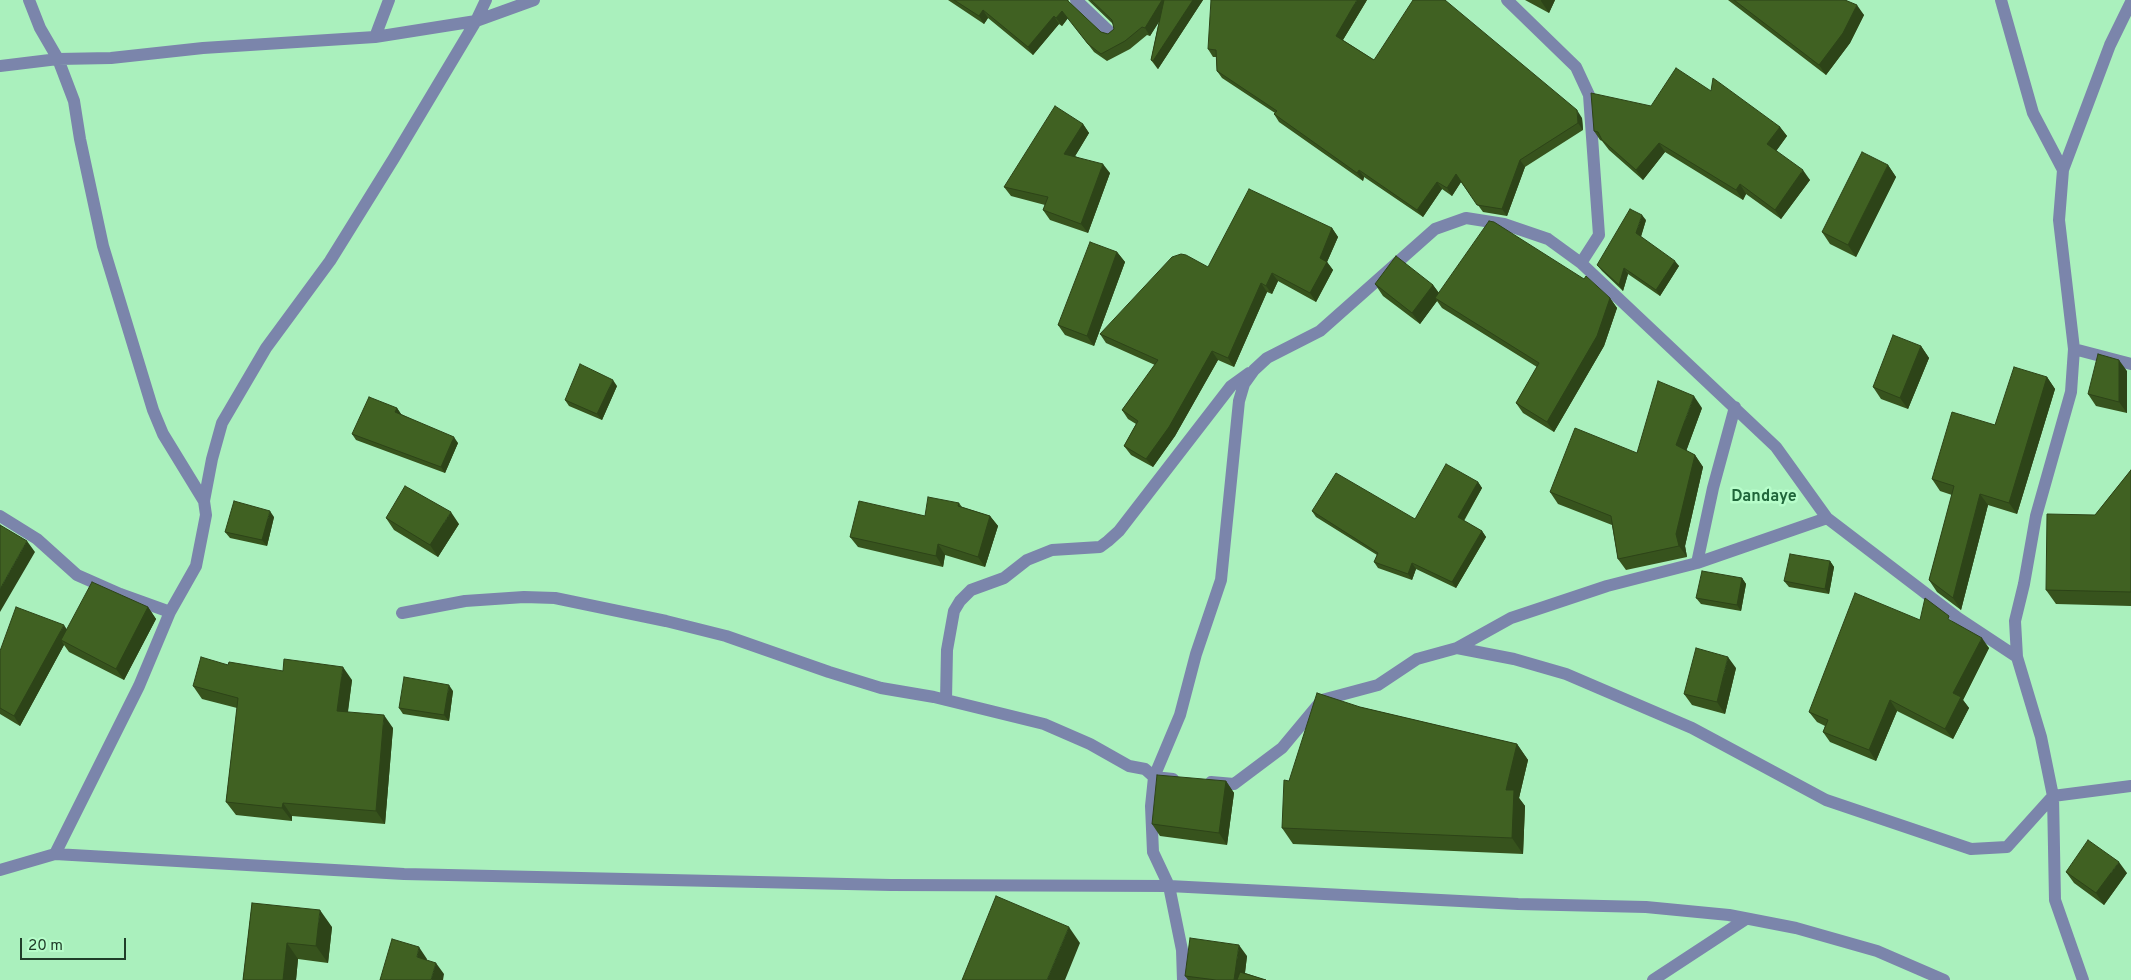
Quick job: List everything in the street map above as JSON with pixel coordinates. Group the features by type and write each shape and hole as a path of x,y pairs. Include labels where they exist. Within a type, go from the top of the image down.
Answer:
{"street":[{"path":"29,0 40,28 58,59 74,101 80,139 103,246 150,401 163,434 204,501"},
{"path":"375,37 389,0"},
{"path":"55,854 139,686 170,612 196,566 206,515 204,501 212,459 222,423 266,348 335,253 476,21 486,0"},
{"path":"0,66 58,59 111,58 203,48 375,37 476,21 534,0"},
{"path":"1076,0 1112,34"},
{"path":"1506,0 1576,66 1589,95 1599,235 1581,263"},
{"path":"2001,0 2033,113 2064,170"},
{"path":"2083,980 2055,900 2053,796 2041,737 2017,656 2015,621 2024,584 2036,516 2071,392 2074,350 2059,220 2064,170 2110,45 2131,2"},
{"path":"946,700 947,650 954,611 970,590 1004,578 1026,560 1052,550 1100,547 1108,541 1119,532 1231,386 1267,358 1320,331 1435,229 1466,218 1504,224 1548,239 1581,263 1776,446 1827,518 1958,618 2017,656"},
{"path":"2074,350 2131,364"},
{"path":"1183,980 1182,950 1169,886 1153,852 1151,806 1154,777 1180,715 1196,654 1220,580 1239,401 1244,384 1254,370"},
{"path":"1697,563 1713,488 1735,407"},
{"path":"0,516 37,539 77,574 120,594 170,612"},
{"path":"402,613 465,601 524,597 554,598 666,621 726,636 881,688 946,700 1044,724 1090,744 1129,766 1145,769 1154,777 1234,784 1282,748 1322,700 1378,685 1416,660 1457,648 1511,618 1607,586 1697,563 1827,518"},
{"path":"1457,648 1514,659 1566,674 1692,728 1826,800 1971,849 2007,847 2053,796 2131,786"},
{"path":"1,872 55,854 404,874 891,885 1169,886 1518,904 1646,907 1746,918 1796,928 1877,951 1944,980"},
{"path":"1653,980 1746,918"}],"building":[{"path":"954,0 1067,0 1101,32 1108,34 1114,29 1112,20 1091,0 1162,0 1145,28 1142,27 1125,41 1101,54 1088,44 1062,11 1056,18 1054,16 1028,47 983,10 979,16"},
{"path":"1164,0 1193,0 1153,61 1151,60"},
{"path":"1211,0 1357,0 1336,36 1374,60 1413,0 1445,0 1577,110 1578,123 1520,160 1502,209 1477,205 1456,174 1447,188 1437,182 1417,210 1359,170 1357,173 1274,114 1277,111 1217,71 1216,50 1208,49"},
{"path":"1734,0 1845,0 1857,5 1843,33 1819,65"},
{"path":"1676,68 1711,91 1713,78 1780,127 1767,144 1803,170 1775,210 1740,184 1736,190 1659,143 1636,170 1602,140 1598,132 1594,131 1591,93 1651,106"},
{"path":"1055,106 1083,124 1064,154 1103,164 1081,224 1043,210 1048,197 1004,187"},
{"path":"1862,152 1888,165 1848,245 1822,232"},
{"path":"1249,189 1332,228 1320,258 1327,262 1310,293 1272,273 1266,286 1261,283 1228,358 1212,351 1169,427 1146,459 1124,446 1138,421 1122,410 1158,360 1100,334 1172,257 1181,254 1186,255 1208,267"},
{"path":"1630,209 1642,215 1636,233 1675,261 1656,290 1624,268 1619,285 1597,265"},
{"path":"1489,221 1494,222 1584,279 1586,276 1610,298 1597,336 1547,422 1516,403 1539,363 1435,298"},
{"path":"1090,242 1117,252 1087,336 1058,325"},
{"path":"1396,256 1433,285 1412,313 1375,284"},
{"path":"1893,335 1921,346 1900,398 1873,387"},
{"path":"2098,354 2119,360 2119,402 2088,394"},
{"path":"580,364 613,380 597,414 565,400"},
{"path":"2014,367 2047,377 2009,503 1980,494 1953,598 1929,580 1954,486 1932,479 1952,412 1995,425"},
{"path":"1658,381 1694,396 1676,445 1695,455 1676,534 1679,546 1618,559 1611,516 1550,492 1575,428 1637,453"},
{"path":"369,397 397,408 395,412 454,437 441,467 352,434"},
{"path":"1446,464 1478,482 1458,517 1482,531 1452,582 1412,563 1408,574 1374,562 1378,553 1312,511 1336,473 1415,519"},
{"path":"2131,470 2131,592 2046,590 2047,514 2095,515"},
{"path":"405,486 451,512 430,545 386,518"},
{"path":"928,497 959,503 958,506 990,516 978,557 938,544 936,556 850,537 859,501 925,516"},
{"path":"234,501 270,511 262,540 225,532"},
{"path":"0,525 27,541 0,589"},
{"path":"1790,554 1830,561 1825,589 1784,581"},
{"path":"1702,571 1742,578 1737,605 1696,598"},
{"path":"92,582 148,607 116,669 61,640"},
{"path":"1855,593 1920,620 1925,598 1949,616 1948,619 1982,638 1953,693 1961,697 1945,729 1890,700 1869,750 1823,732 1828,720 1809,712"},
{"path":"16,607 64,625 14,716 0,708 0,651"},
{"path":"1696,648 1728,657 1717,702 1684,694"},
{"path":"201,657 228,665 229,662 283,671 284,659 343,667 337,711 384,715 376,811 283,803 282,808 226,802 238,698 193,686"},
{"path":"404,677 449,685 444,715 399,708"},
{"path":"1317,693 1360,707 1517,744 1506,790 1514,790 1512,838 1282,828 1284,780 1289,781"},
{"path":"1157,775 1226,781 1219,833 1152,824"},
{"path":"2088,840 2119,862 2096,893 2066,872"},
{"path":"996,896 1069,927 1047,980 962,980"},
{"path":"252,903 320,910 316,946 287,943 283,980 243,980"},
{"path":"1190,938 1239,945 1234,980 1185,976"},
{"path":"392,939 419,947 417,957 436,963 431,980 380,980"},
{"path":"1240,972 1266,980 1237,980"}],"district":[{"name":"Dandaye","path":"1764,498"}]}
